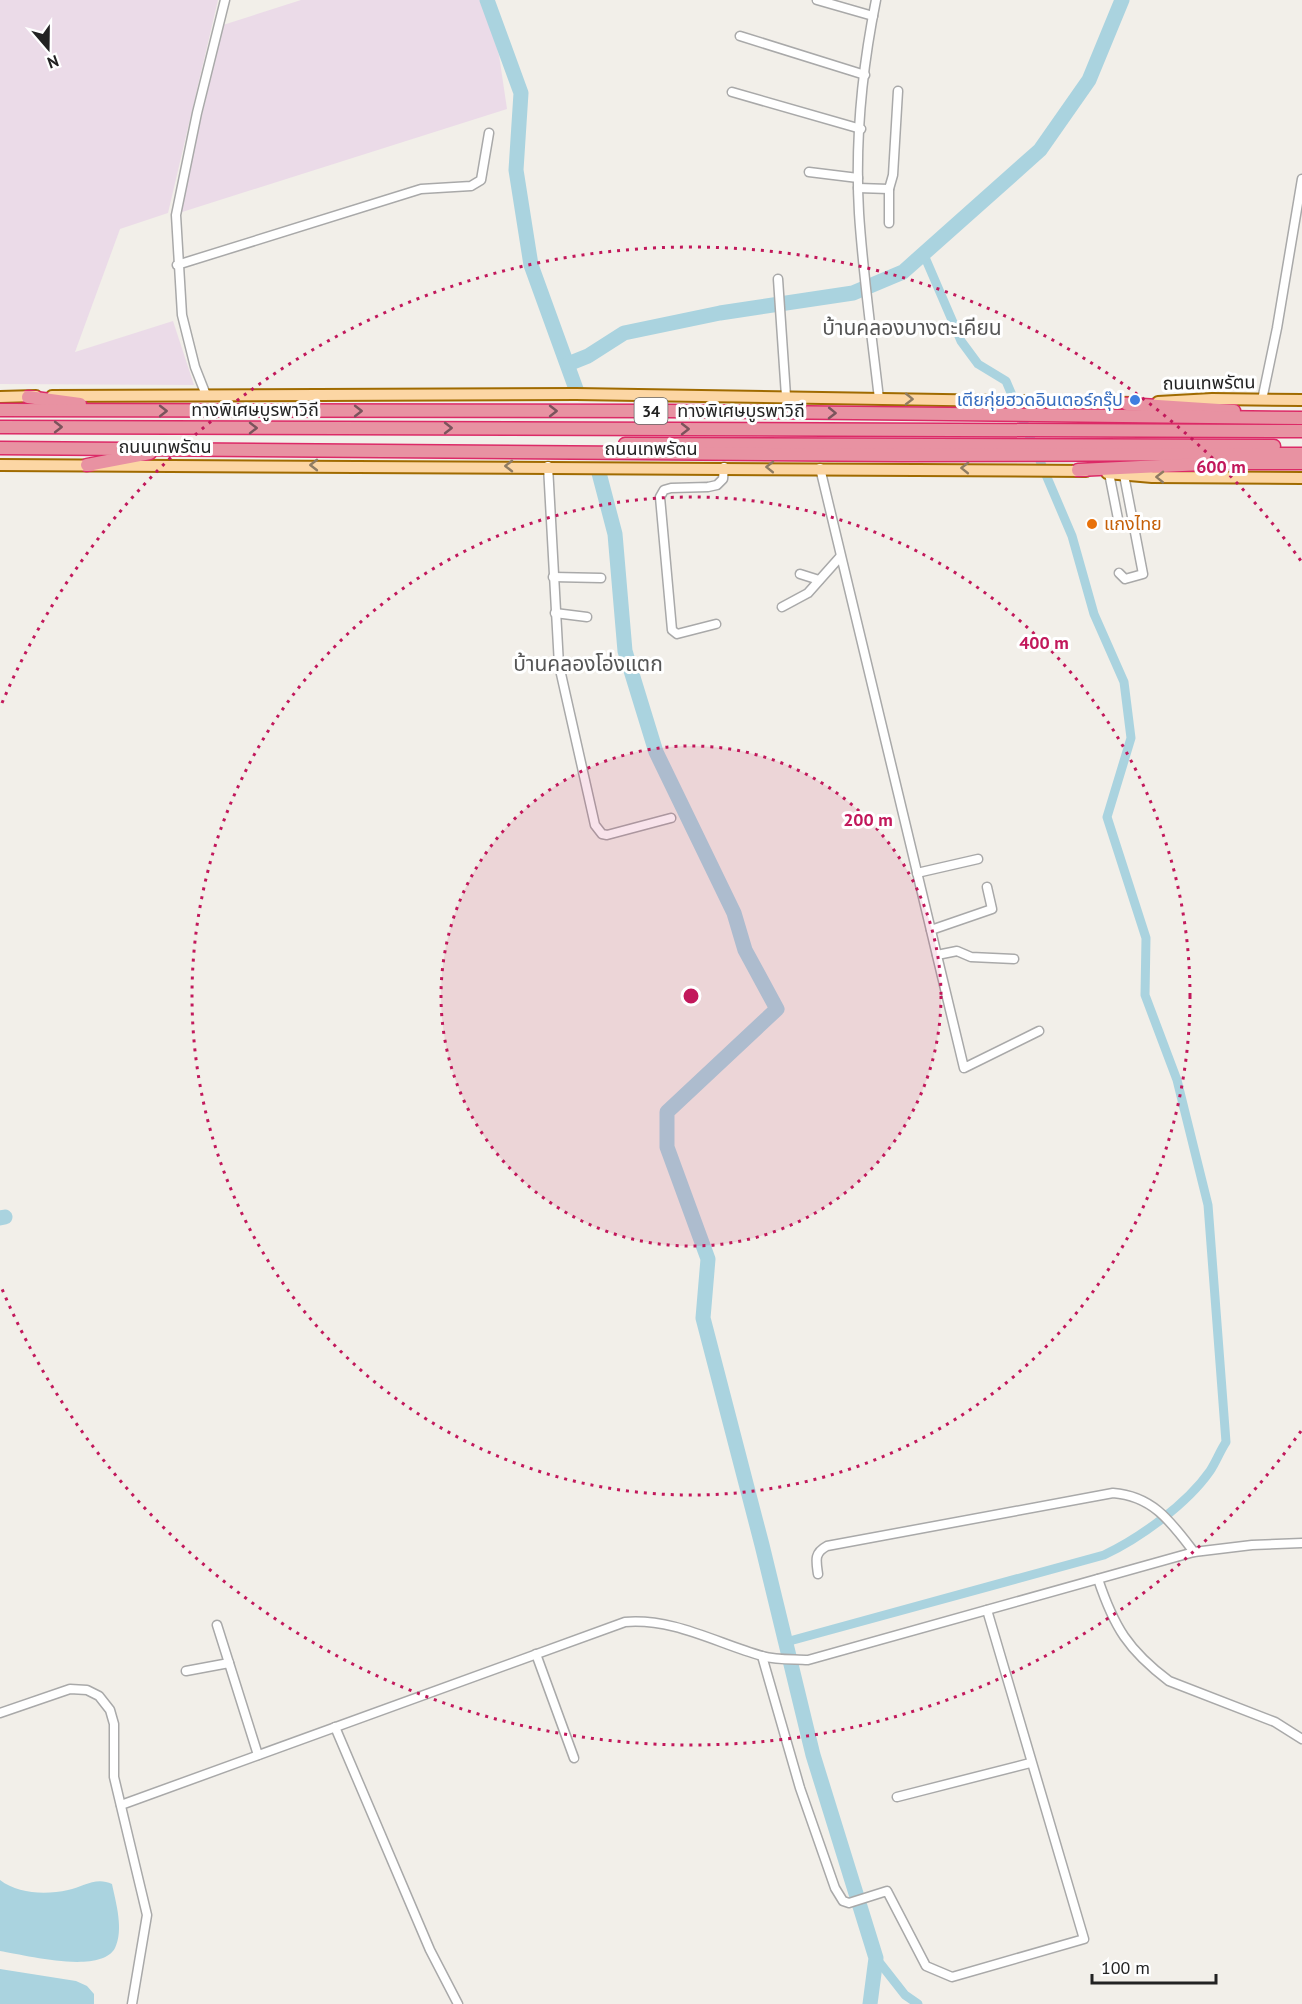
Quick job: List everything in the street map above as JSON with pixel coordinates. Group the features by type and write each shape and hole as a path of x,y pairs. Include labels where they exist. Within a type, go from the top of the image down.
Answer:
{"highway":[{"path":"28,397 128,411"},
{"path":"1127,404 1222,411 1302,411"},
{"name":"ถนนเทพรัตน","path":"0,410 668,411 1225,420 1302,418"},
{"name":"ทางพิเศษบูรพาวิถี","path":"0,427 1302,431"},
{"name":"ทางพิเศษบูรพาวิถี","path":"0,443 1302,446"},
{"name":"ถนนเทพรัตน","path":"0,448 902,455 1302,454"},
{"path":"87,465 180,448"},
{"path":"1078,470 1224,463 1302,463"}],"main road":[{"name":"ถนนเทพรัตน","path":"0,397 576,394 786,396 1127,404 1212,399 1302,400"},
{"name":"ถนนเทพรัตน","path":"0,465 617,466 1078,470 1124,475 1302,478"}],"street":[{"path":"206,395 187,340 177,265 178,204 225,0"},
{"path":"817,0 873,16"},
{"path":"876,0 865,75 858,188 879,399"},
{"path":"740,36 865,75"},
{"path":"888,223 888,189 893,175 898,91"},
{"path":"732,92 861,129"},
{"path":"177,265 421,189 471,186 481,180 489,133"},
{"path":"809,172 858,178"},
{"path":"1262,400 1277,328 1302,179"},
{"path":"858,188 888,189"},
{"path":"778,279 786,396"},
{"path":"548,466 559,665 595,825 602,834 607,835 671,818"},
{"path":"716,624 677,634 672,630 660,497 664,490 671,488 717,485 723,479 724,467"},
{"path":"820,468 964,1068 1040,1031"},
{"path":"1108,473 1119,524"},
{"path":"1119,573 1125,579 1143,574 1124,475"},
{"path":"782,607 803,597 840,557"},
{"path":"800,574 819,580"},
{"path":"553,577 601,578"},
{"path":"555,613 587,616"},
{"path":"917,873 978,859"},
{"path":"931,930 992,909 987,886"},
{"path":"937,955 957,951 971,957 1014,959"},
{"path":"818,1574 815,1559 819,1550 827,1545 1113,1493 1129,1494 1162,1511 1194,1552"},
{"path":"121,1805 625,1622 647,1620 667,1624 762,1656 808,1660 1194,1552 1252,1545 1302,1543"},
{"path":"1098,1579 1116,1627 1139,1658 1154,1671 1169,1682 1275,1722 1302,1739"},
{"path":"762,1656 800,1788 835,1888 843,1901 849,1903 887,1891 926,1966 952,1977 1084,1939 1030,1763 987,1610"},
{"path":"217,1625 258,1755"},
{"path":"536,1654 574,1758"},
{"path":"186,1671 229,1663"},
{"path":"0,1713 70,1689 87,1690 99,1696 110,1710 114,1724 114,1777 147,1916 132,2004"},
{"path":"335,1727 430,1950 459,2004"},
{"path":"897,1797 1030,1763"}],"shaded area":[{"path":"0,0 218,0 168,213 120,229 75,352 173,321 194,385 0,384"},
{"path":"301,0 482,0 499,55 507,109 179,213 223,25"}],"water":[{"path":"0,1880 24,1891 42,1893 68,1890 100,1881 112,1884 119,1925 115,1948 107,1956 79,1962 44,1959 0,1951"},
{"path":"0,1969 76,1981 87,1986 94,1994 94,2004 0,2004"}],"waterway":[{"path":"487,0 521,93 516,170 531,265 576,389"},
{"path":"568,364 588,356 624,333 720,313 853,293 903,272 1040,150 1089,80 1122,0"},
{"path":"786,1642 1104,1555 1147,1530 1189,1496 1210,1471 1226,1442 1208,1205 1177,1080 1145,995 1146,938 1107,817 1131,738 1124,682 1094,614 1072,536 1006,381 978,364 961,341 924,255"},
{"path":"599,473 615,534 625,651 656,752 734,913 745,950 777,1009 667,1112 667,1147 708,1259 703,1318 762,1545 813,1755 876,1958 870,2004"},
{"path":"0,1218 5,1217"},
{"path":"876,1958 905,1995 918,2004"}],"place":[{"name":"เตียกุ่ยฮวดอินเตอร์กรุ๊ป","path":"1135,400"},
{"name":"แกงไทย","path":"1092,524"}],"district":[{"name":"บ้านคลองบางตะเคียน","path":"912,328"},
{"name":"บ้านคลองโอ่งแตก","path":"588,664"}]}
